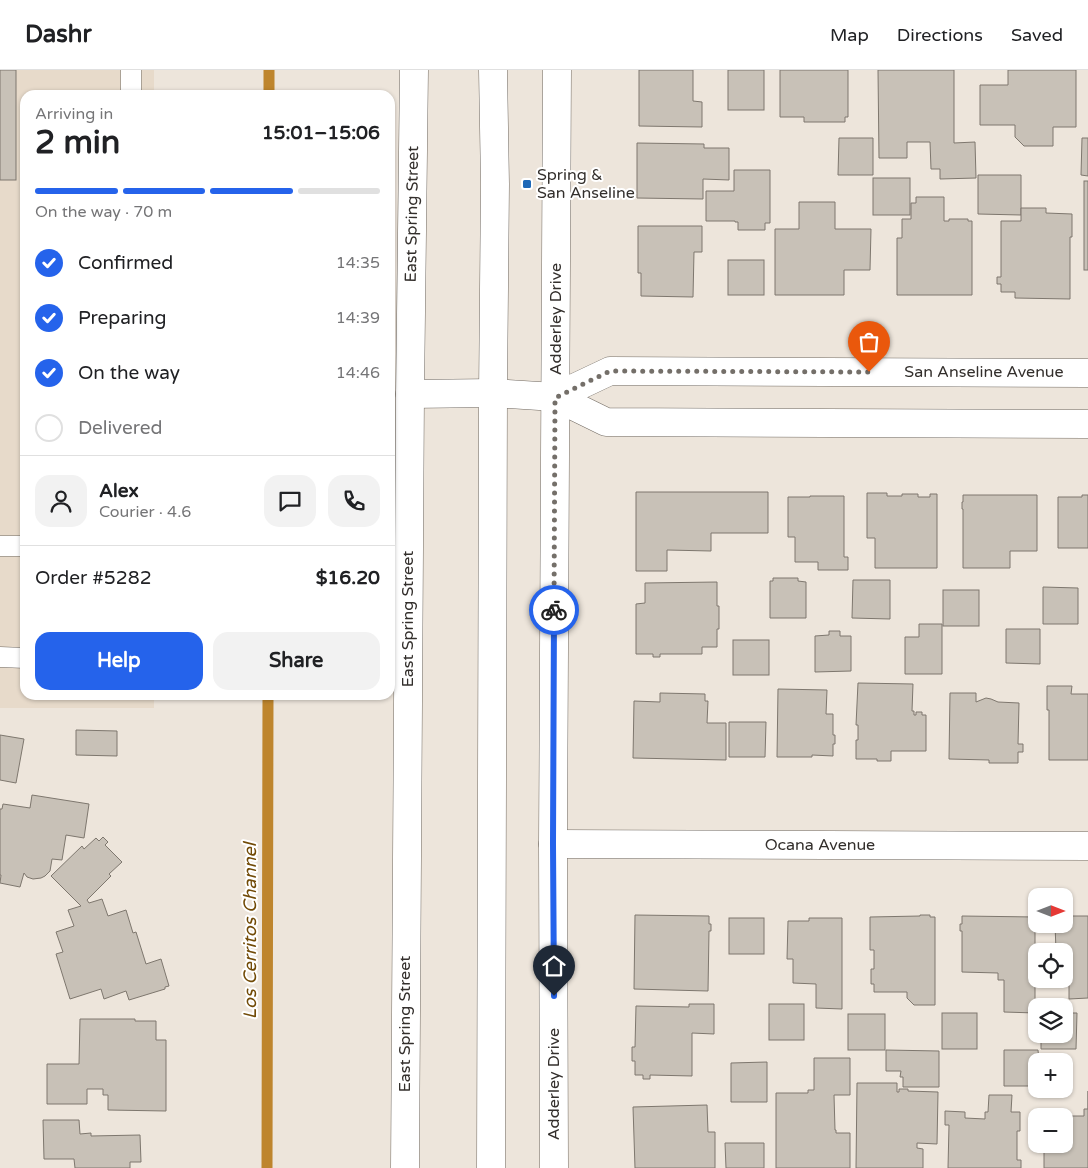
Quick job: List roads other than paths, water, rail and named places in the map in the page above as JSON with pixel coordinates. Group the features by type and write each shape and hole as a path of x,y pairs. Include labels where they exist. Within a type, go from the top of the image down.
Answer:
{"street":[{"name":"East Spring Street","path":"405,1168 414,70"},
{"path":"491,1168 495,184 493,70"},
{"name":"Adderley Drive","path":"554,1168 553,844 557,70"},
{"name":"San Anseline Avenue","path":"555,398 610,371 1088,373"},
{"path":"410,394 493,393 555,398 606,422 1088,424"},
{"name":"Ocana Avenue","path":"553,844 1088,846"}],"lane":[{"path":"131,70 131,90"},
{"path":"0,546 20,546"},
{"path":"0,657 20,658"}],"waterway":[{"name":"Los Cerritos Channel","path":"269,70 269,90"},
{"name":"Los Cerritos Channel","path":"267,1168 268,700"}],"place":[{"name":"Spring & San Anseline","path":"527,184"}]}
